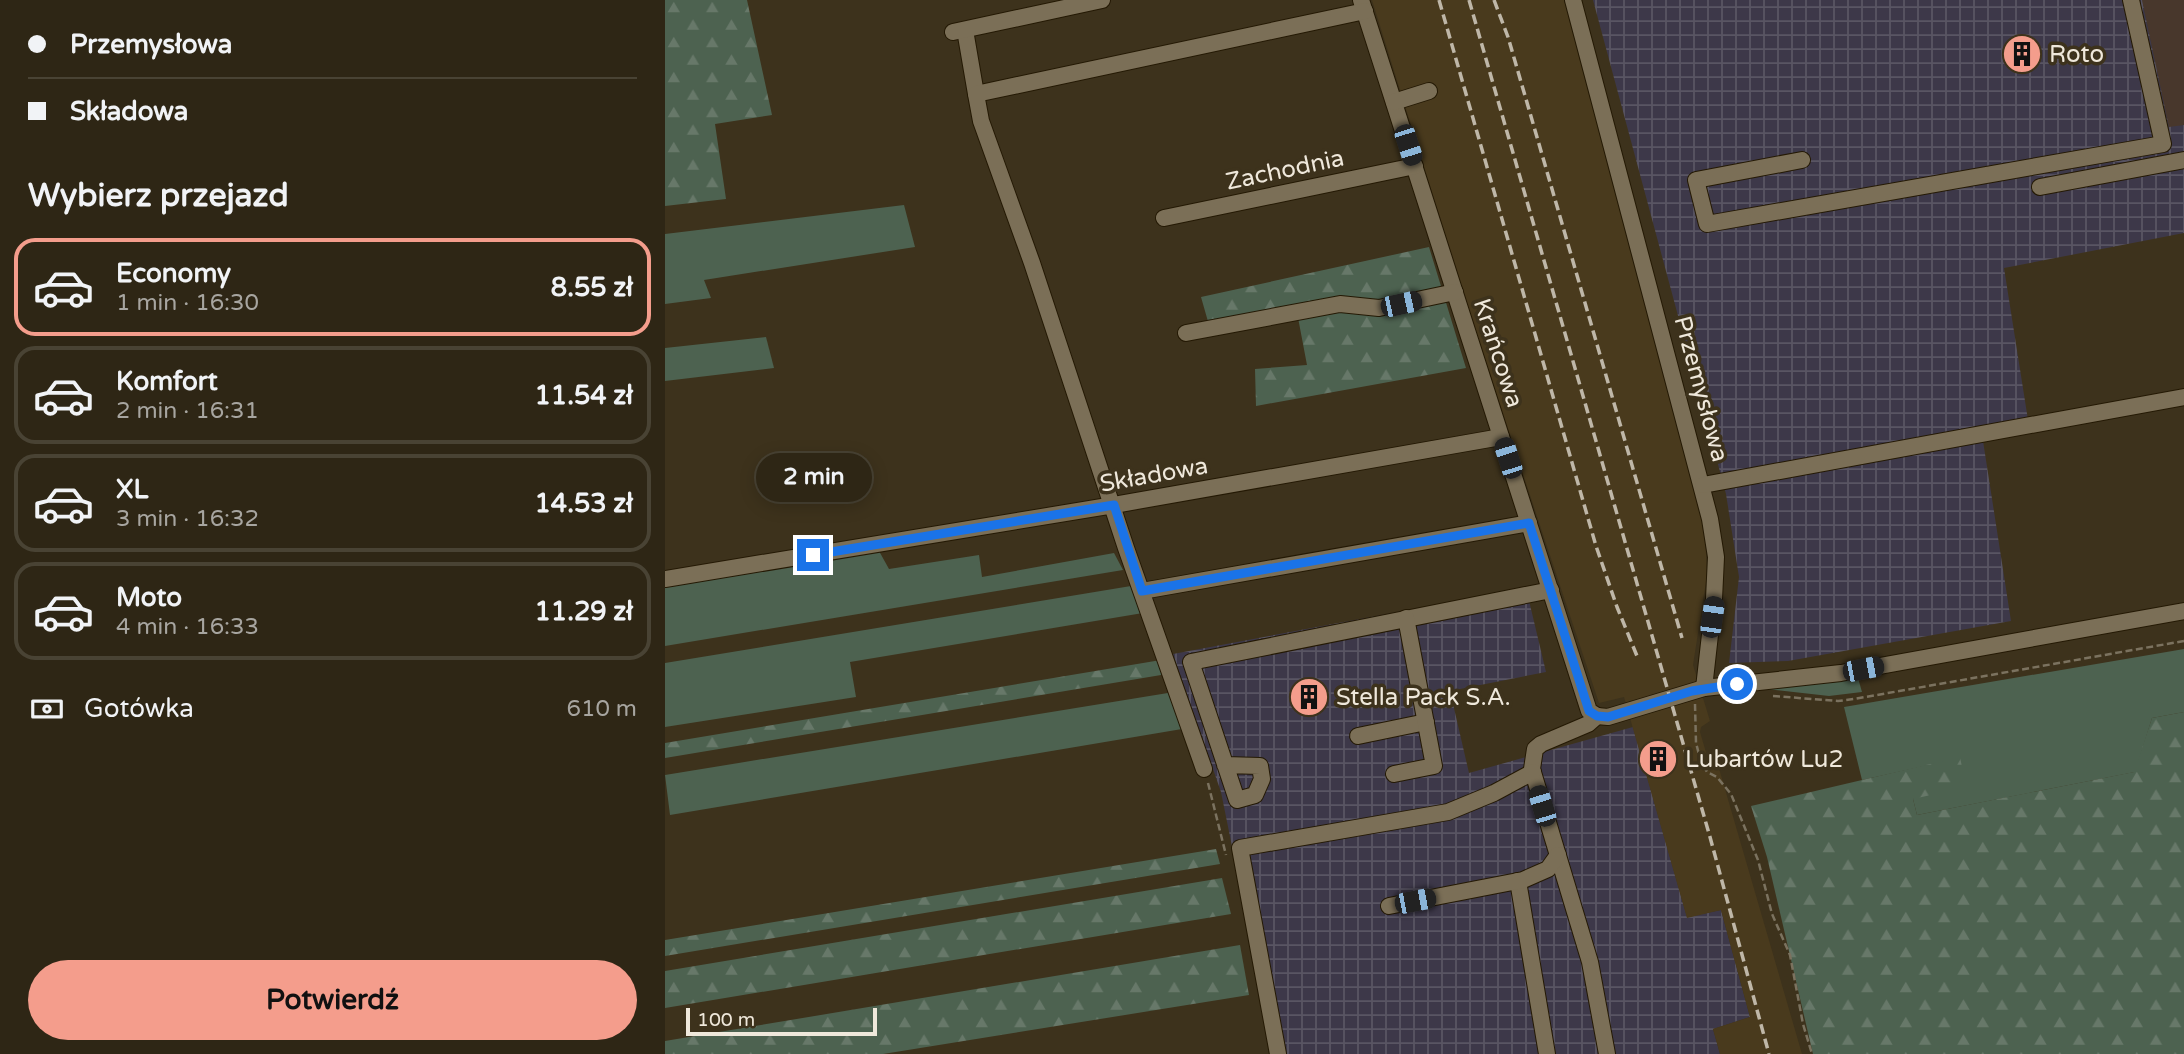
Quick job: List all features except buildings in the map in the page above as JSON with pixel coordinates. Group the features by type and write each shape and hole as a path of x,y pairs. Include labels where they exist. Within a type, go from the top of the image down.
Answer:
{"street":[{"path":"1102,0 959,31 981,121 1204,769"},
{"name":"Przemysłowa","path":"1573,0 1703,485 1716,557 1714,599 1698,690"},
{"path":"1802,160 1696,180 1707,224 2162,144 2131,0"},
{"path":"976,94 1363,6"},
{"name":"Krańcowa","path":"1363,6 1589,711 1597,716"},
{"path":"1394,102 1429,91"},
{"path":"2040,187 2184,160"},
{"name":"Zachodnia","path":"1164,218 1415,166"},
{"path":"1186,333 1340,304 1378,308 1455,292"},
{"path":"1703,485 2184,397"},
{"name":"Składowa","path":"665,579 1114,505 1501,437"},
{"path":"1142,591 1529,523"},
{"path":"1225,765 1191,662 1551,590"},
{"path":"1608,1054 1590,962 1533,772 1535,749 1541,744 1588,724 1597,716 1608,717 1698,690 1841,673 2184,611"},
{"path":"1394,774 1434,766 1406,618"},
{"path":"1358,736 1426,722"},
{"path":"1277,1054 1240,848 1448,812 1494,793 1533,772"},
{"path":"1389,906 1518,881 1548,869 1557,855"},
{"path":"1518,881 1547,1054"}],"path":[{"path":"1761,695 1838,701 1854,699 2184,640"},
{"path":"1698,690 1696,743 1701,762 1707,772 1724,784 1738,806 1762,870 1772,914 1790,955 1803,1024 1812,1054"}],"shaded area":[{"path":"1372,0 1564,0 1705,533 1707,575 1693,665 1710,721 1701,727 1700,732 1710,766 1718,765 1802,1054 1720,1054 1713,1029 1750,1017 1721,910 1687,918 1624,697 1599,703 1471,317"},
{"path":"1593,0 2142,0 2169,127 2184,125 2184,233 2004,268 2028,420 1981,428 2011,621 1788,661 1729,663 1739,577 1726,494"},
{"path":"2142,0 2184,0 2184,125 2169,128"},
{"path":"1526,588 1546,672 1450,691 1469,773 1633,727 1687,917 1721,910 1750,1017 1713,1029 1720,1054 1274,1054 1221,792 1173,654"}],"green space":[{"path":"665,0 747,0 772,115 715,124 726,199 665,206"},
{"path":"904,205 915,247 704,280 711,298 665,304 665,234"},
{"path":"1429,247 1466,368 1256,406 1255,369 1307,365 1296,307 1209,325 1201,297"},
{"path":"766,337 774,368 665,381 665,348"},
{"path":"879,551 889,569 979,555 982,577 1114,553 1123,570 665,646 665,587"},
{"path":"1131,586 1143,613 850,662 856,697 665,727 665,663"},
{"path":"2184,649 2184,712 2152,718 2135,772 1917,815 1913,799 1960,758 1862,780 1844,707"},
{"path":"1161,660 1167,674 665,758 665,743"},
{"path":"1858,678 1862,692 1829,696 1767,689"},
{"path":"1174,692 1182,729 670,815 665,775"},
{"path":"2184,712 2184,1054 1813,1054 1767,857 1751,806 1960,757 1966,787 1913,799 1917,815 2134,772 2152,718"},
{"path":"1216,849 1220,864 665,956 665,940"},
{"path":"1222,878 1231,914 665,1008 665,971"},
{"path":"1240,945 1249,995 883,1054 665,1054 665,1041"}],"railway":[{"path":"1439,0 1596,546 1637,656"},
{"path":"1469,0 1710,837 1769,1054"},
{"path":"1494,0 1508,37 1682,638"}],"place":[{"name":"Roto","path":"2022,54"},
{"name":"Stella Pack S.A.","path":"1309,697"},
{"name":"Lubartów Lu2","path":"1658,759"}],"route":[{"path":"813,555 1114,505 1142,591 1529,523 1589,711 1602,718 1608,717 1692,691 1737,684"}]}
